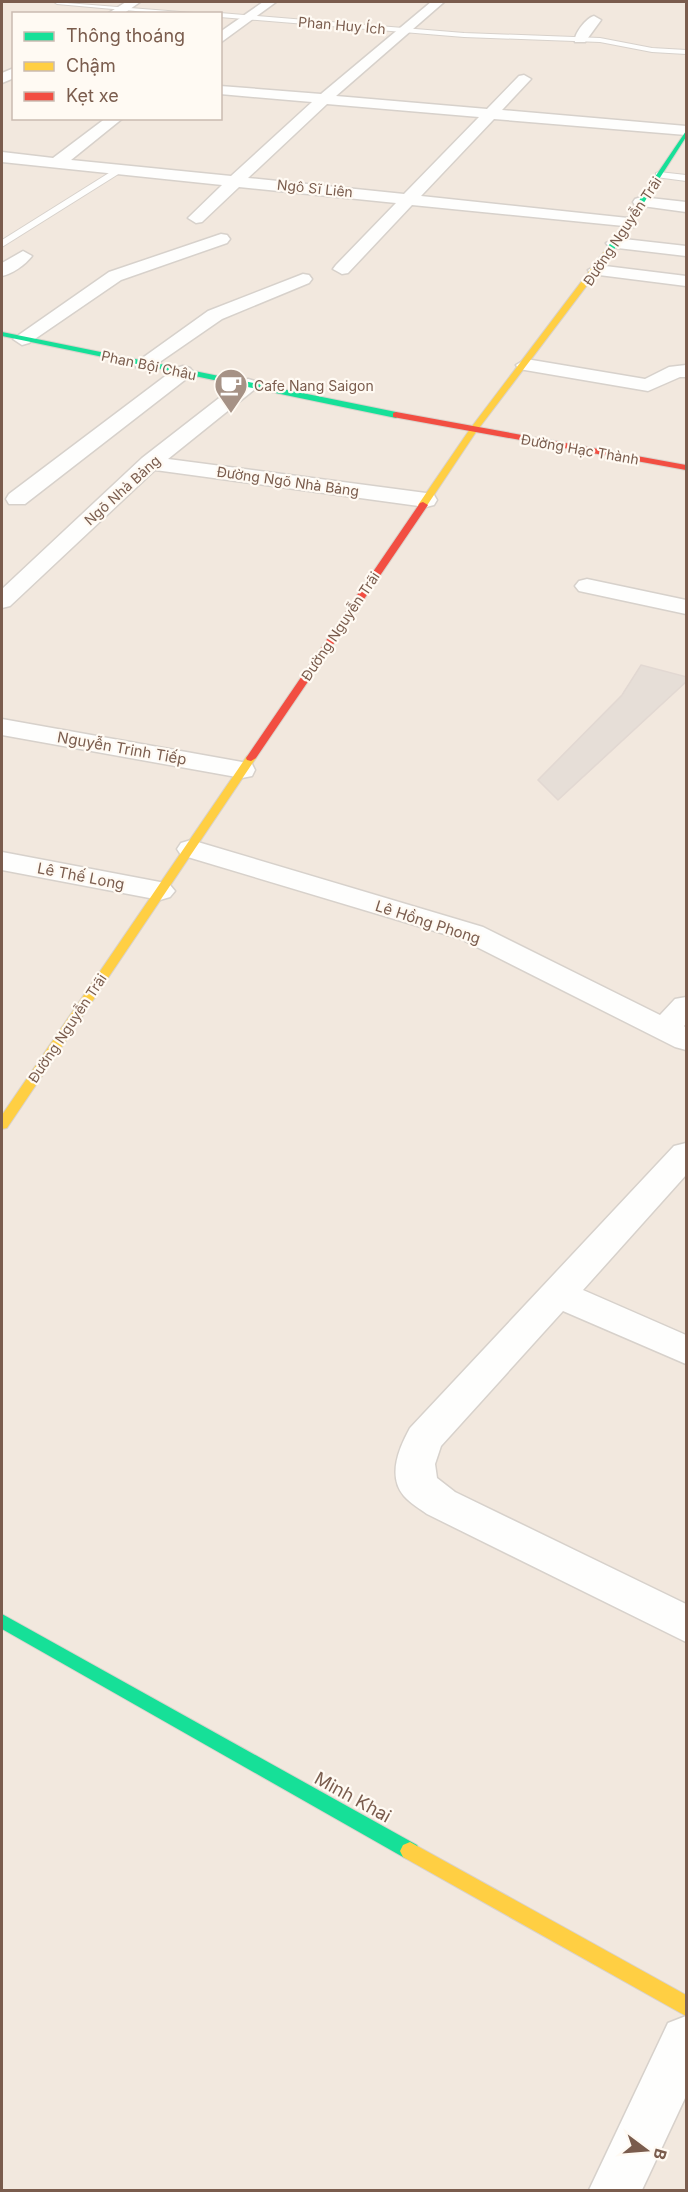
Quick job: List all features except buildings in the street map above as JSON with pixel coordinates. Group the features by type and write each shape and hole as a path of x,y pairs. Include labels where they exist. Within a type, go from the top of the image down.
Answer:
{"main road":[{"name":"Đường Nguyễn Trãi","path":"2,1125 473,431 597,270 686,133"},
{"name":"Phan Bội Châu","path":"2,334 473,431"},
{"name":"Đường Hạc Thành","path":"473,431 687,468"},
{"name":"Minh Khai","path":"2,1620 687,2006"}],"street":[{"path":"222,37 270,2"},
{"path":"196,218 324,99 438,2"},
{"path":"580,39 594,20"},
{"path":"342,269 494,114 524,79"},
{"path":"222,90 686,133"},
{"path":"59,161 113,120"},
{"name":"Ngô Sĩ Liên","path":"2,156 628,223"},
{"path":"641,202 687,207"},
{"path":"22,339 115,276 221,239"},
{"path":"615,243 687,251"},
{"path":"2,271 23,256"},
{"path":"597,270 687,281"},
{"path":"144,364 215,315 303,279"},
{"path":"526,365 648,385 676,371 687,371"},
{"path":"17,499 183,372"},
{"name":"Ngõ Nhà Bảng","path":"3,597 150,463 248,385"},
{"name":"Đường Ngõ Nhà Bảng","path":"150,463 426,500"},
{"path":"587,586 687,607"},
{"name":"Nguyễn Trinh Tiếp","path":"2,727 242,770"},
{"name":"Lê Hồng Phong","path":"190,849 472,933 675,1035"},
{"name":"Lê Thế Long","path":"2,861 160,891"},
{"path":"675,1035 687,1006"},
{"path":"687,1154 424,1439 416,1464 418,1485 441,1503 687,1624"},
{"path":"558,1294 687,1350"},
{"path":"615,2190 687,2041"}],"lane":[{"path":"57,2 180,12"},
{"name":"Phan Huy Ích","path":"222,15 464,35 600,40 652,50 687,52"},
{"path":"2,244 123,168"},
{"path":"659,175 687,178"}],"shaded area":[{"path":"2,2 686,2 686,2190 2,2190"}],"traffic: fast":[{"path":"609,251 686,133"},
{"path":"2,334 396,415"},
{"path":"2,1621 410,1851"}],"traffic: slow":[{"path":"423,505 473,431 609,251"},
{"path":"2,1125 251,758"},
{"path":"410,1851 686,2006"}],"traffic: jam":[{"path":"396,415 686,468"},
{"path":"251,758 423,505"}],"place":[{"name":"Cafe Nang Saigon","path":"231,414"}]}
